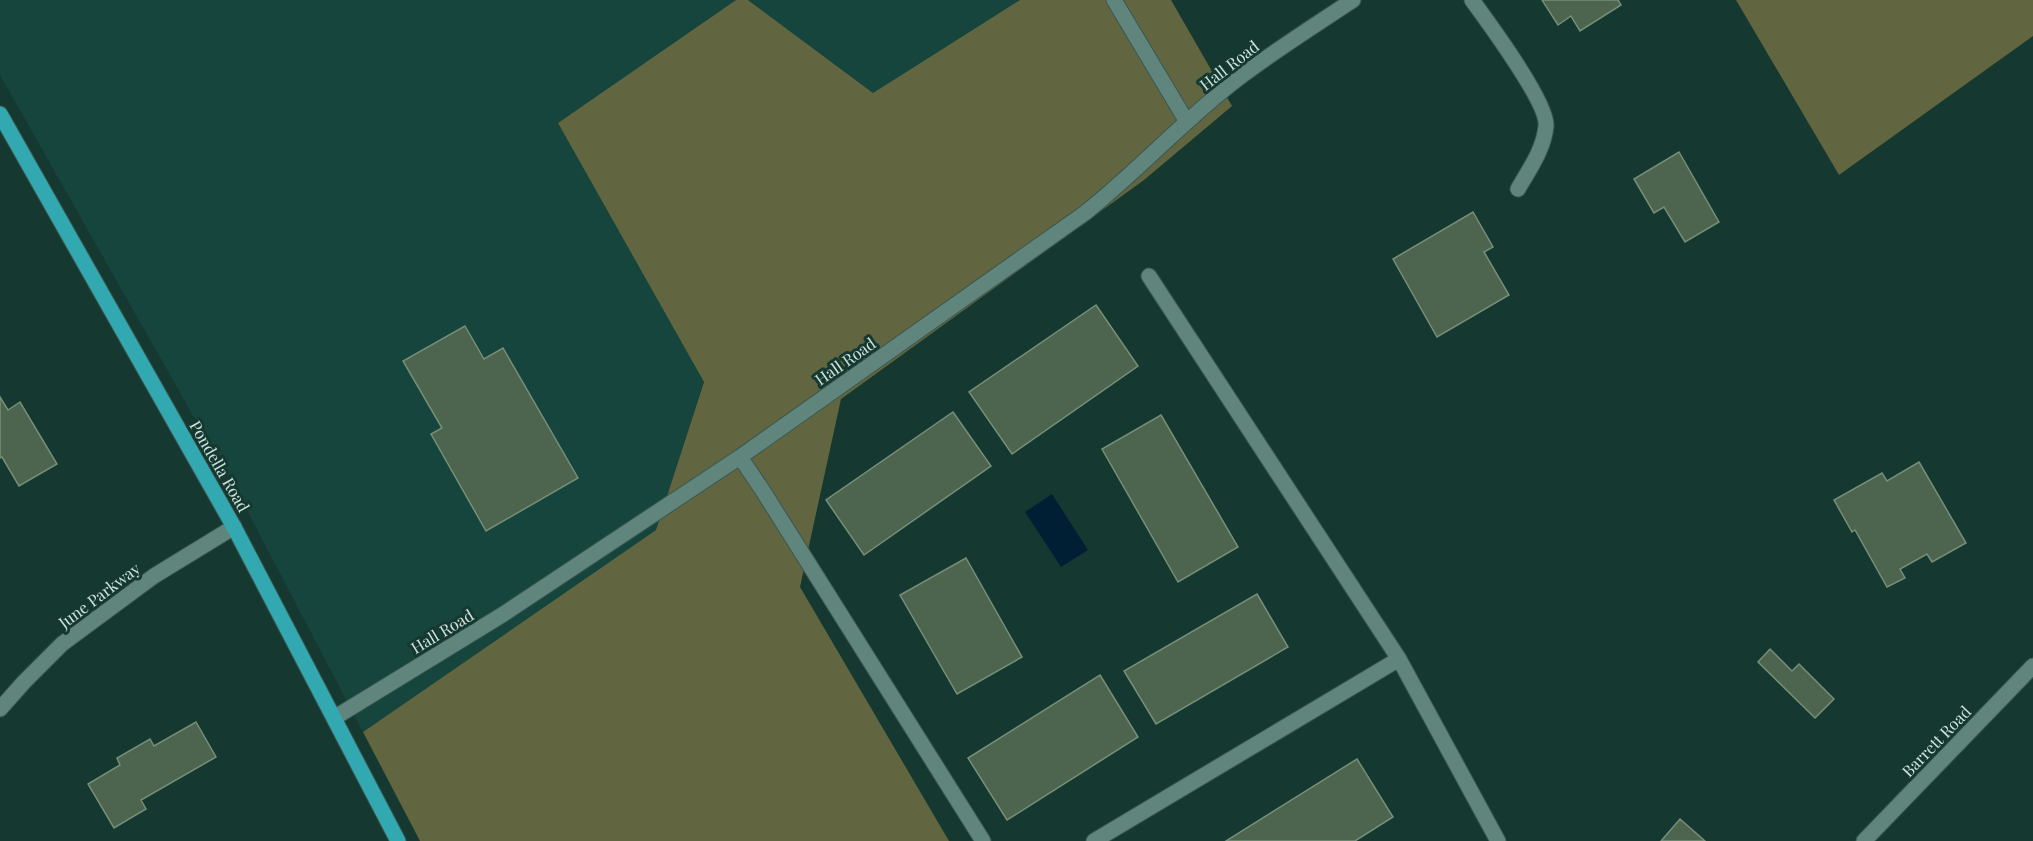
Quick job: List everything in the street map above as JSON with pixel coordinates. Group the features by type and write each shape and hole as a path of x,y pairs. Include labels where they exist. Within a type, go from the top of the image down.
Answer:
{"main road":[{"name":"Pondella Road","path":"0,114 234,527 398,841"}],"street":[{"path":"1114,0 1187,122"},
{"name":"Hall Road","path":"334,718 502,615 740,457 1085,213 1118,187 1187,122 1236,80 1353,0"},
{"path":"1472,0 1537,98 1546,124 1541,146 1518,189"},
{"path":"1149,276 1400,659 1498,841"},
{"path":"740,457 770,501 983,841"},
{"name":"June Parkway","path":"0,709 62,644 154,576 234,527"},
{"path":"1094,841 1400,659"},
{"name":"Barrett Road","path":"1864,841 2033,666"}],"shaded area":[{"path":"0,0 736,0 558,123 704,381 656,530 363,732 251,518 0,75"},
{"path":"748,0 1020,0 873,93"},
{"path":"1052,494 1088,550 1061,567 1025,512"}],"green space":[{"path":"736,0 748,0 873,93 1020,0 1171,0 1232,106 1144,180 841,399 800,587 949,841 420,841 363,732 656,530 704,382 558,123"},
{"path":"1736,0 2033,0 2033,36 1839,175"}],"building":[{"path":"1542,0 1618,0 1621,5 1580,31 1571,16 1558,25"},
{"path":"1679,152 1719,222 1685,242 1664,207 1654,213 1634,179"},
{"path":"1473,212 1493,247 1484,252 1509,295 1437,337 1393,259"},
{"path":"1096,305 1138,366 1012,454 969,392"},
{"path":"465,326 484,359 503,348 578,478 486,531 431,434 442,428 403,361"},
{"path":"0,397 8,410 20,402 57,464 19,486 2,457 0,458"},
{"path":"953,412 991,466 864,555 826,500"},
{"path":"1161,415 1238,547 1178,582 1102,449"},
{"path":"1919,462 1966,543 1932,562 1927,554 1900,569 1905,578 1887,587 1855,530 1852,532 1834,500 1882,473 1887,481"},
{"path":"966,558 1022,657 957,694 900,595"},
{"path":"1257,594 1288,647 1156,724 1124,671"},
{"path":"1770,649 1792,671 1799,664 1834,699 1815,718 1758,662"},
{"path":"1100,675 1138,737 1007,820 968,758"},
{"path":"196,722 216,757 141,800 146,809 114,828 88,784 120,765 117,758 150,739 154,746"},
{"path":"1357,759 1393,817 1355,841 1226,841"},
{"path":"1680,819 1705,841 1661,841"}]}
